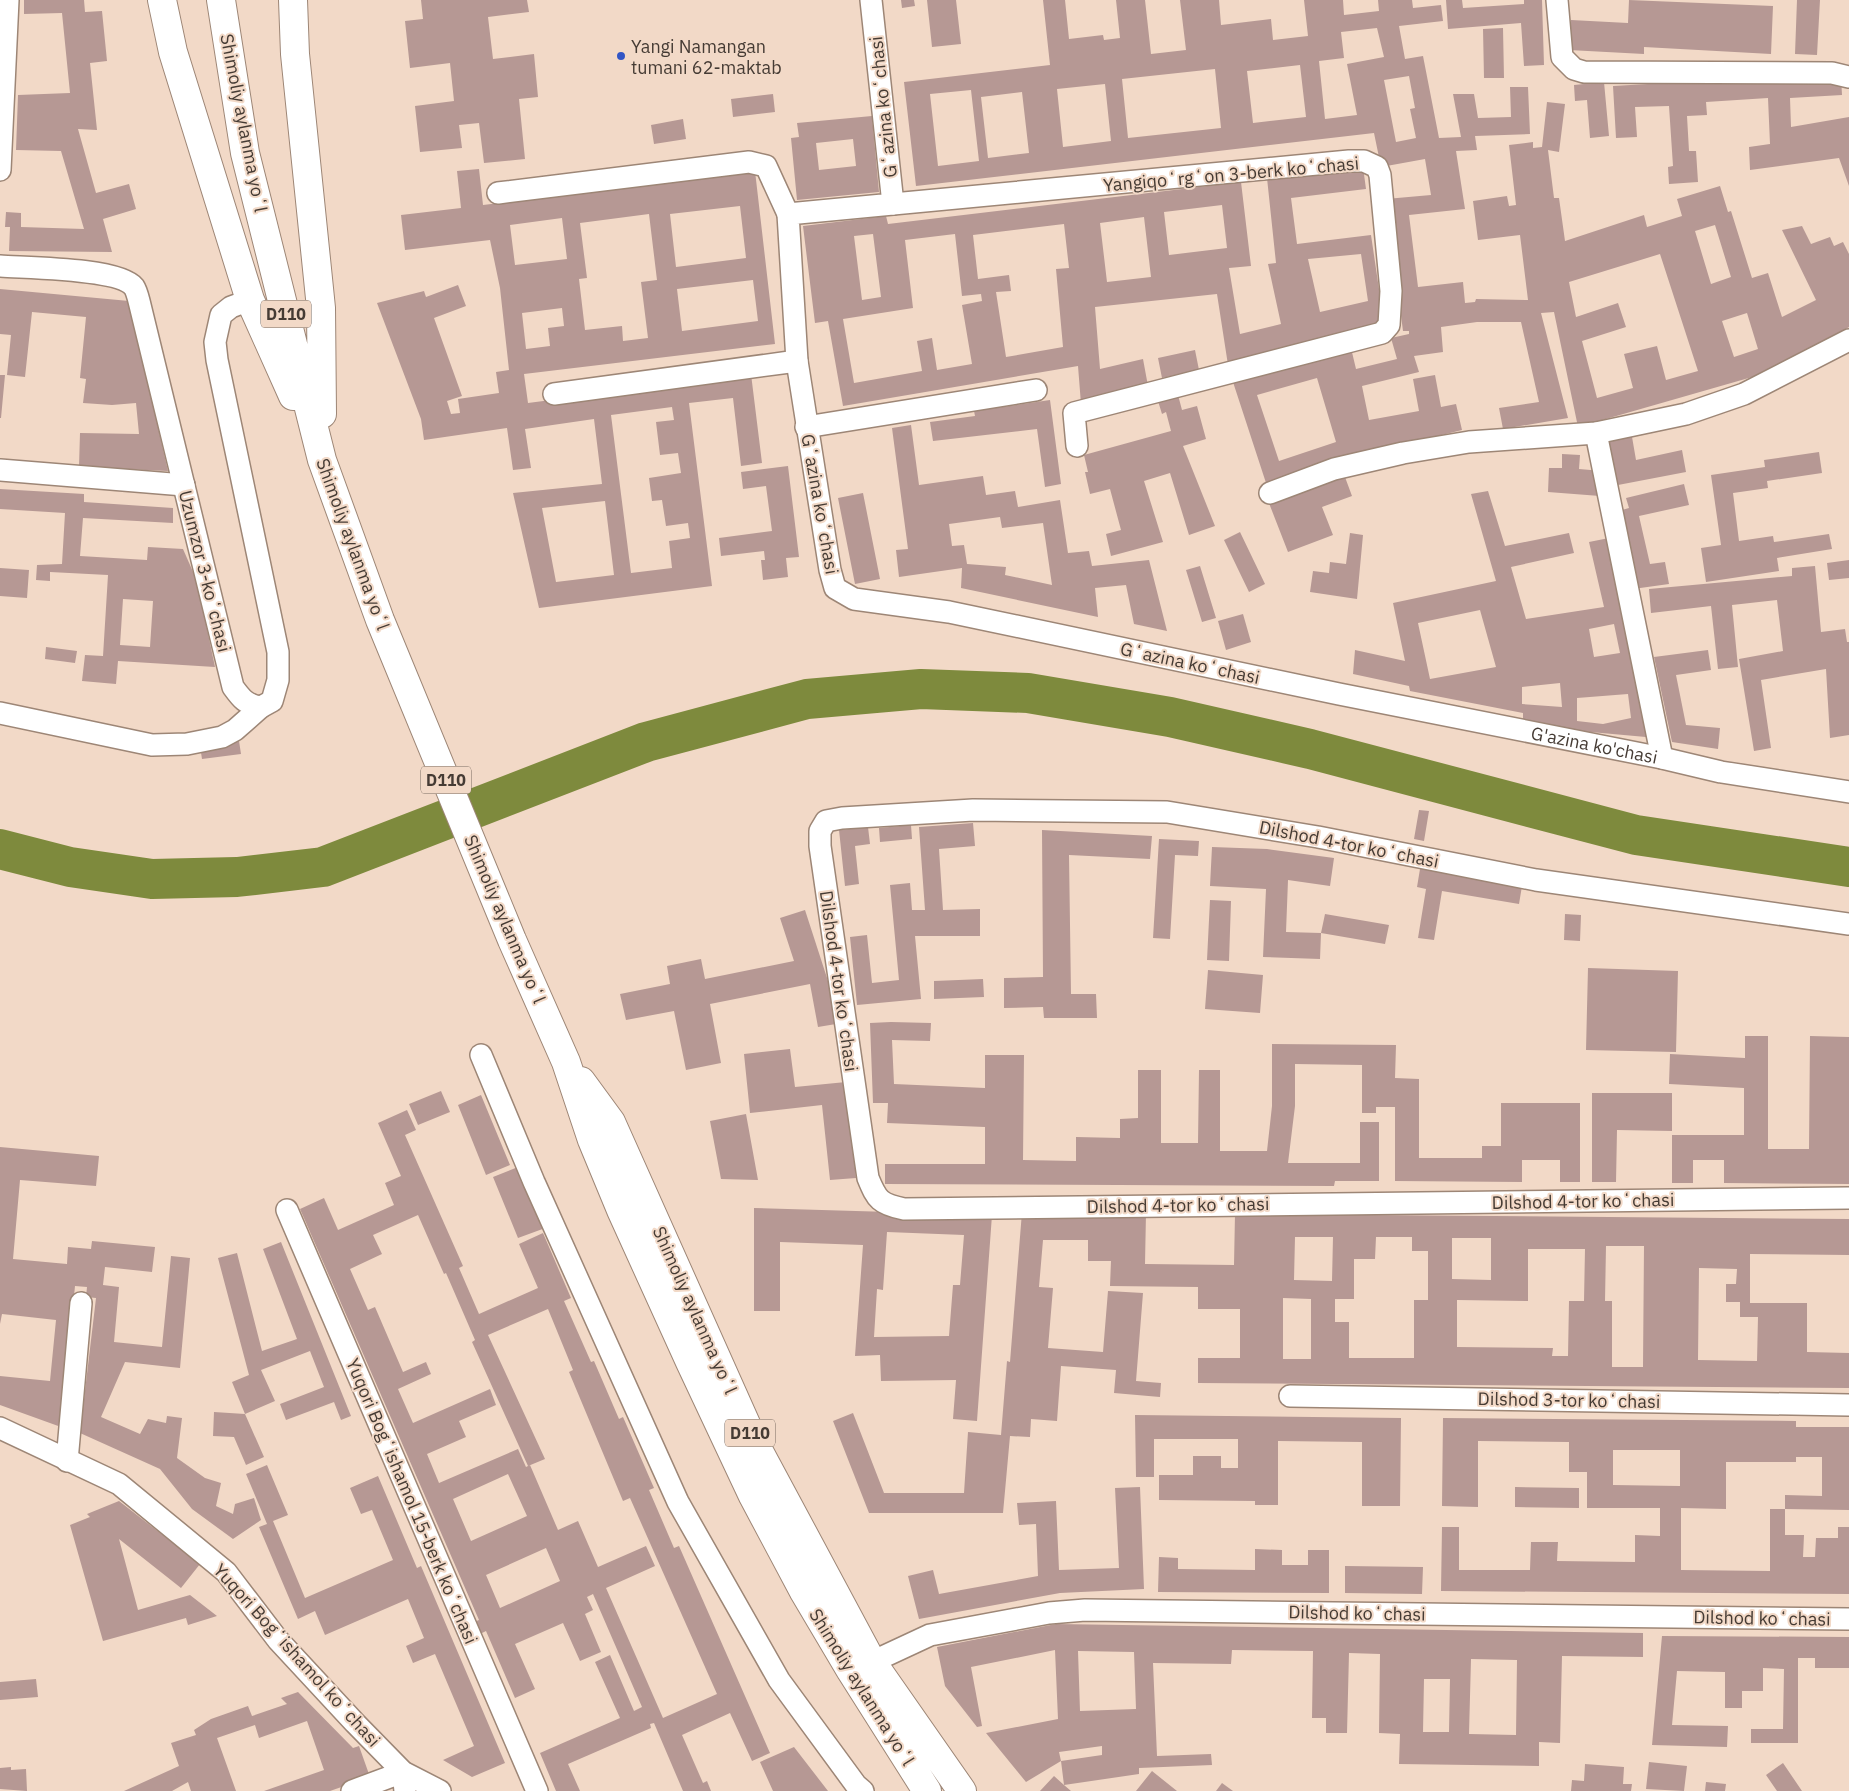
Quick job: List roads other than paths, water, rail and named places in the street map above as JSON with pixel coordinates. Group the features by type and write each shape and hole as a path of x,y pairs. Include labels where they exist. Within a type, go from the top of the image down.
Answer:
{"main road":[{"path":"162,0 173,52 250,300 322,460"},
{"name":"Shimoliy aylanma yoʻl","path":"221,0 246,153 322,460 380,620 512,940 566,1062 592,1140 621,1210 753,1496 803,1590 851,1671 927,1791"},
{"path":"293,0 295,54 321,308 322,460"},
{"name":"Shimoliy aylanma yoʻl","path":"566,1062 610,1122 754,1442 872,1662 962,1791"}],"street":[{"path":"0,170 8,0"},
{"name":"Gʻazina koʻchasi","path":"871,0 894,204"},
{"path":"1557,0 1562,57 1574,69 1584,72 1832,73 1849,77"},
{"name":"Yangiqoʻrgʻon 3-berk koʻchasi","path":"894,204 1349,161 1364,161 1377,167 1380,174 1391,291 1389,325 1382,333 1074,414 1077,446"},
{"path":"498,193 749,162 766,166 788,214 894,204"},
{"name":"Gʻazina koʻchasi","path":"788,214 797,361 806,427 830,570 835,588 854,599 948,612 1340,694"},
{"name":"Uzumzor 3-koʻchasi","path":"0,266 103,273 121,278 134,286 140,301 233,686 243,700 251,706 260,707"},
{"path":"0,713 152,745 188,744 222,736 235,730 260,707 272,701 278,680 278,652 215,342 221,315 231,307 250,300"},
{"path":"1270,493 1334,469 1403,453 1469,442 1596,433 1686,414 1744,394 1849,340"},
{"path":"554,394 797,361"},
{"path":"806,427 1036,390"},
{"path":"1596,433 1662,758"},
{"path":"0,470 184,485"},
{"name":"G'azina ko'chasi","path":"1340,694 1662,758 1721,772 1849,792"},
{"name":"Dilshod 4-tor koʻchasi","path":"1849,924 1536,880 1318,837 1167,812 973,810 842,818 826,821 820,831 820,846 868,1178 875,1196 886,1205 904,1209 1849,1198"},
{"path":"481,1055 534,1182 678,1502 779,1680 856,1785 863,1791"},
{"name":"Yuqori Bogʻishamol 15-berk koʻchasi","path":"287,1210 537,1791"},
{"path":"67,1460 81,1303"},
{"name":"Dilshod 3-tor koʻchasi","path":"1290,1396 1849,1405"},
{"name":"Yuqori Bogʻishamol koʻchasi","path":"0,1428 119,1484 226,1572 278,1640 404,1781 440,1791"},
{"name":"Dilshod koʻchasi","path":"872,1662 930,1635 1049,1613 1085,1610 1849,1619"},
{"path":"352,1791 404,1781"}],"waterway":[{"path":"0,849 70,867 152,879 237,877 323,867 646,742 807,699 921,689 1028,693 1170,717 1310,749 1636,835 1849,867"}],"place":[{"name":"Yangi Namangan tumani 62-maktab","path":"621,56"}]}
